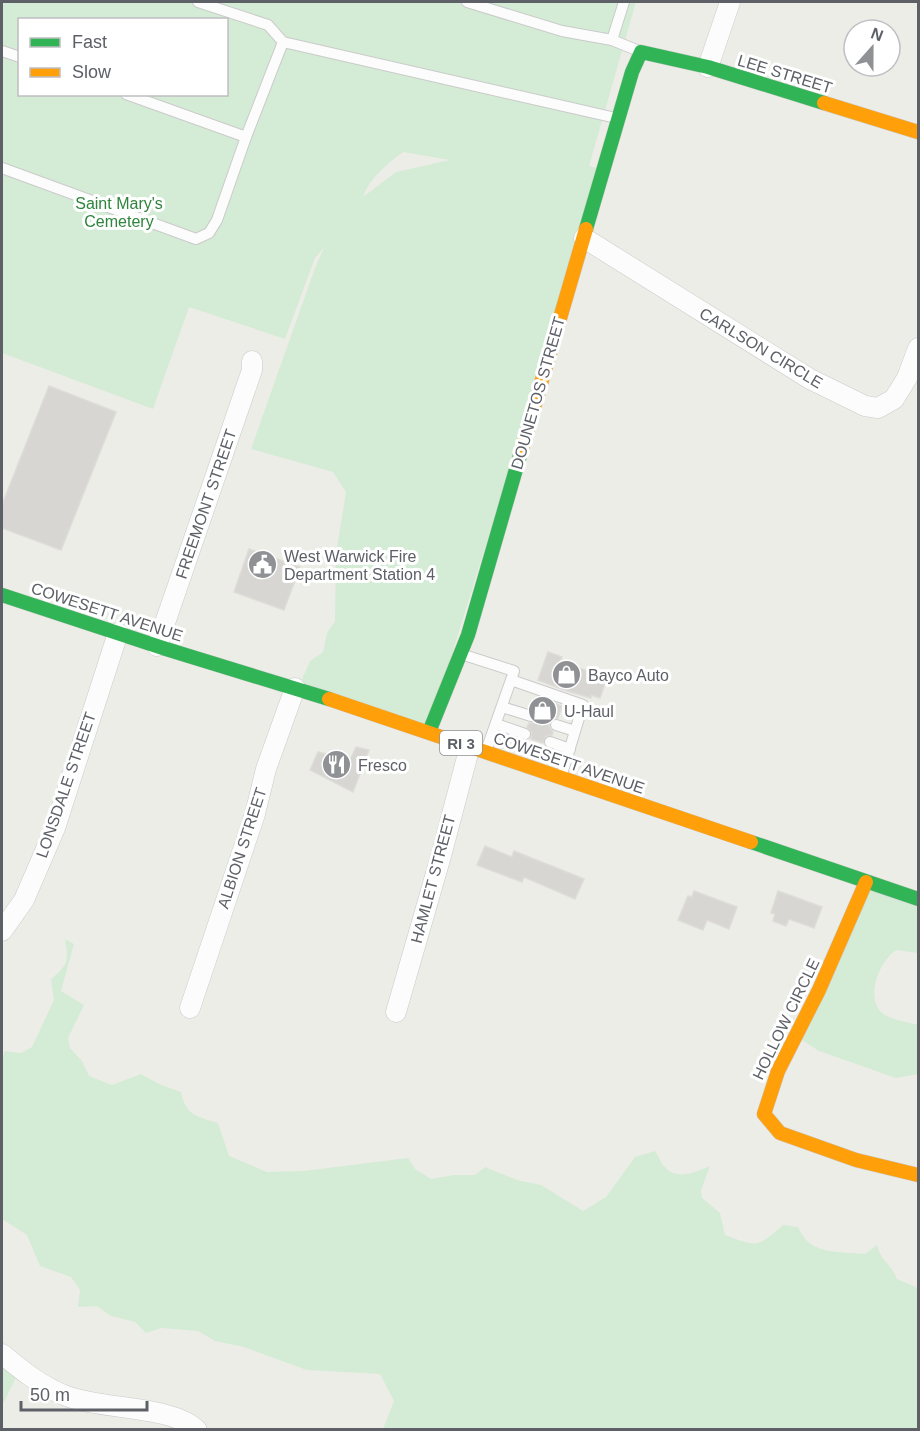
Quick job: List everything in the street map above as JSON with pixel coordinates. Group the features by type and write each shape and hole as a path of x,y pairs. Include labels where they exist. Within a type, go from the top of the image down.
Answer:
{"street":[{"path":"708,68 730,2"},
{"name":"LEE STREET","path":"641,52 708,68 918,132"},
{"name":"DOUNETOS STREET","path":"429,732 461,653 632,72 641,52"},
{"name":"CARLSON CIRCLE","path":"584,238 810,379 865,406 878,408 894,399 907,378 918,348"},
{"name":"FREEMONT STREET","path":"157,646 252,370 252,361"},
{"name":"COWESETT AVENUE","path":"2,595 429,732 918,899"},
{"name":"LONSDALE STREET","path":"2,931 24,900 55,828 118,633"},
{"name":"ALBION STREET","path":"190,1008 255,814 266,770 295,688"},
{"name":"HAMLET STREET","path":"396,1012 441,856 478,749"},
{"name":"HOLLOW CIRCLE","path":"866,882 813,1004 780,1062 767,1095 764,1114 780,1133 856,1160 918,1175"},
{"path":"2,1354 41,1383 64,1395 90,1402 174,1416 193,1425 197,1430"}],"lane":[{"path":"198,2 268,25 283,42 619,119"},
{"path":"467,2 562,31 612,40 641,52"},
{"path":"612,40 624,2"},
{"path":"2,168 196,239 208,233 216,220 283,42"},
{"path":"2,51 18,56"},
{"path":"132,96 246,137"},
{"path":"461,653 514,671 496,724 478,749"},
{"path":"511,680 583,705 561,777"},
{"path":"502,707 531,716"},
{"path":"496,724 525,734"},
{"path":"556,725 575,731"},
{"path":"550,742 570,749"}],"green space":[{"name":"Saint Mary's Cemetery","path":"2,2 636,2 589,166 603,170 427,734 296,693 310,661 323,652 327,633 335,621 336,554 346,492 333,472 251,449 324,248 315,258 285,339 189,307 153,409 2,353","holes":["403,152 450,160 396,172 363,197 375,177"]},
{"path":"865,884 918,898 918,953 896,950 884,963 874,989 877,1006 882,1013 894,1019 918,1025 918,1074 896,1078 819,1051 796,1036"},
{"path":"65,939 74,944 61,991 84,1005 68,1038 70,1048 82,1061 89,1076 112,1085 141,1074 181,1092 189,1110 199,1117 218,1123 229,1156 267,1172 304,1171 408,1158 415,1169 431,1179 454,1175 475,1175 485,1167 517,1180 541,1185 583,1211 606,1197 635,1157 655,1151 663,1165 675,1174 687,1174 710,1166 701,1190 702,1198 720,1213 725,1235 744,1242 756,1243 767,1238 783,1225 798,1227 810,1243 835,1252 865,1254 877,1245 897,1279 918,1288 918,1429 383,1429 394,1401 380,1374 307,1370 244,1347 215,1341 198,1331 161,1328 146,1333 135,1322 111,1316 97,1306 78,1307 80,1290 71,1277 40,1266 27,1235 2,1219 2,1059 5,1051 21,1053 32,1047 54,1000 51,979 66,962"},
{"path":"2,1350 22,1365 2,1406"}],"building":[{"path":"49,386 116,412 61,550 2,528 2,505"},
{"path":"249,549 300,567 284,610 234,592"},
{"path":"548,652 562,657 560,662 607,677 600,698 591,695 591,698 538,680"},
{"path":"537,697 562,706 558,718 549,722 552,735 546,736 543,743 531,739 532,732 527,727 529,723 538,719 538,714 533,709"},
{"name":"Fresco","path":"356,747 369,750 353,792 310,770 318,752 350,760"},
{"path":"485,846 512,857 514,851 584,879 575,899 524,877 522,882 477,865"},
{"path":"694,891 737,907 729,929 707,920 703,930 678,920 688,896 692,897"},
{"path":"778,891 822,907 814,928 789,919 786,926 773,921 775,914 771,913"}],"traffic: fast":[{"path":"586,229 632,72 641,52 708,67 824,103"},
{"path":"429,732 468,635 521,452"},
{"path":"2,595 329,699"},
{"path":"751,842 918,899"}],"traffic: slow":[{"path":"824,103 918,132"},
{"path":"521,452 586,229"},
{"path":"329,699 751,842"},
{"path":"866,882 819,990 778,1071 764,1114 780,1133 856,1160 918,1175"}],"place":[{"name":"West Warwick Fire Department Station 4","path":"263,565"},
{"name":"Bayco Auto","path":"567,675"},
{"name":"U-Haul","path":"543,711"},
{"name":"Fresco","path":"337,765"}]}
